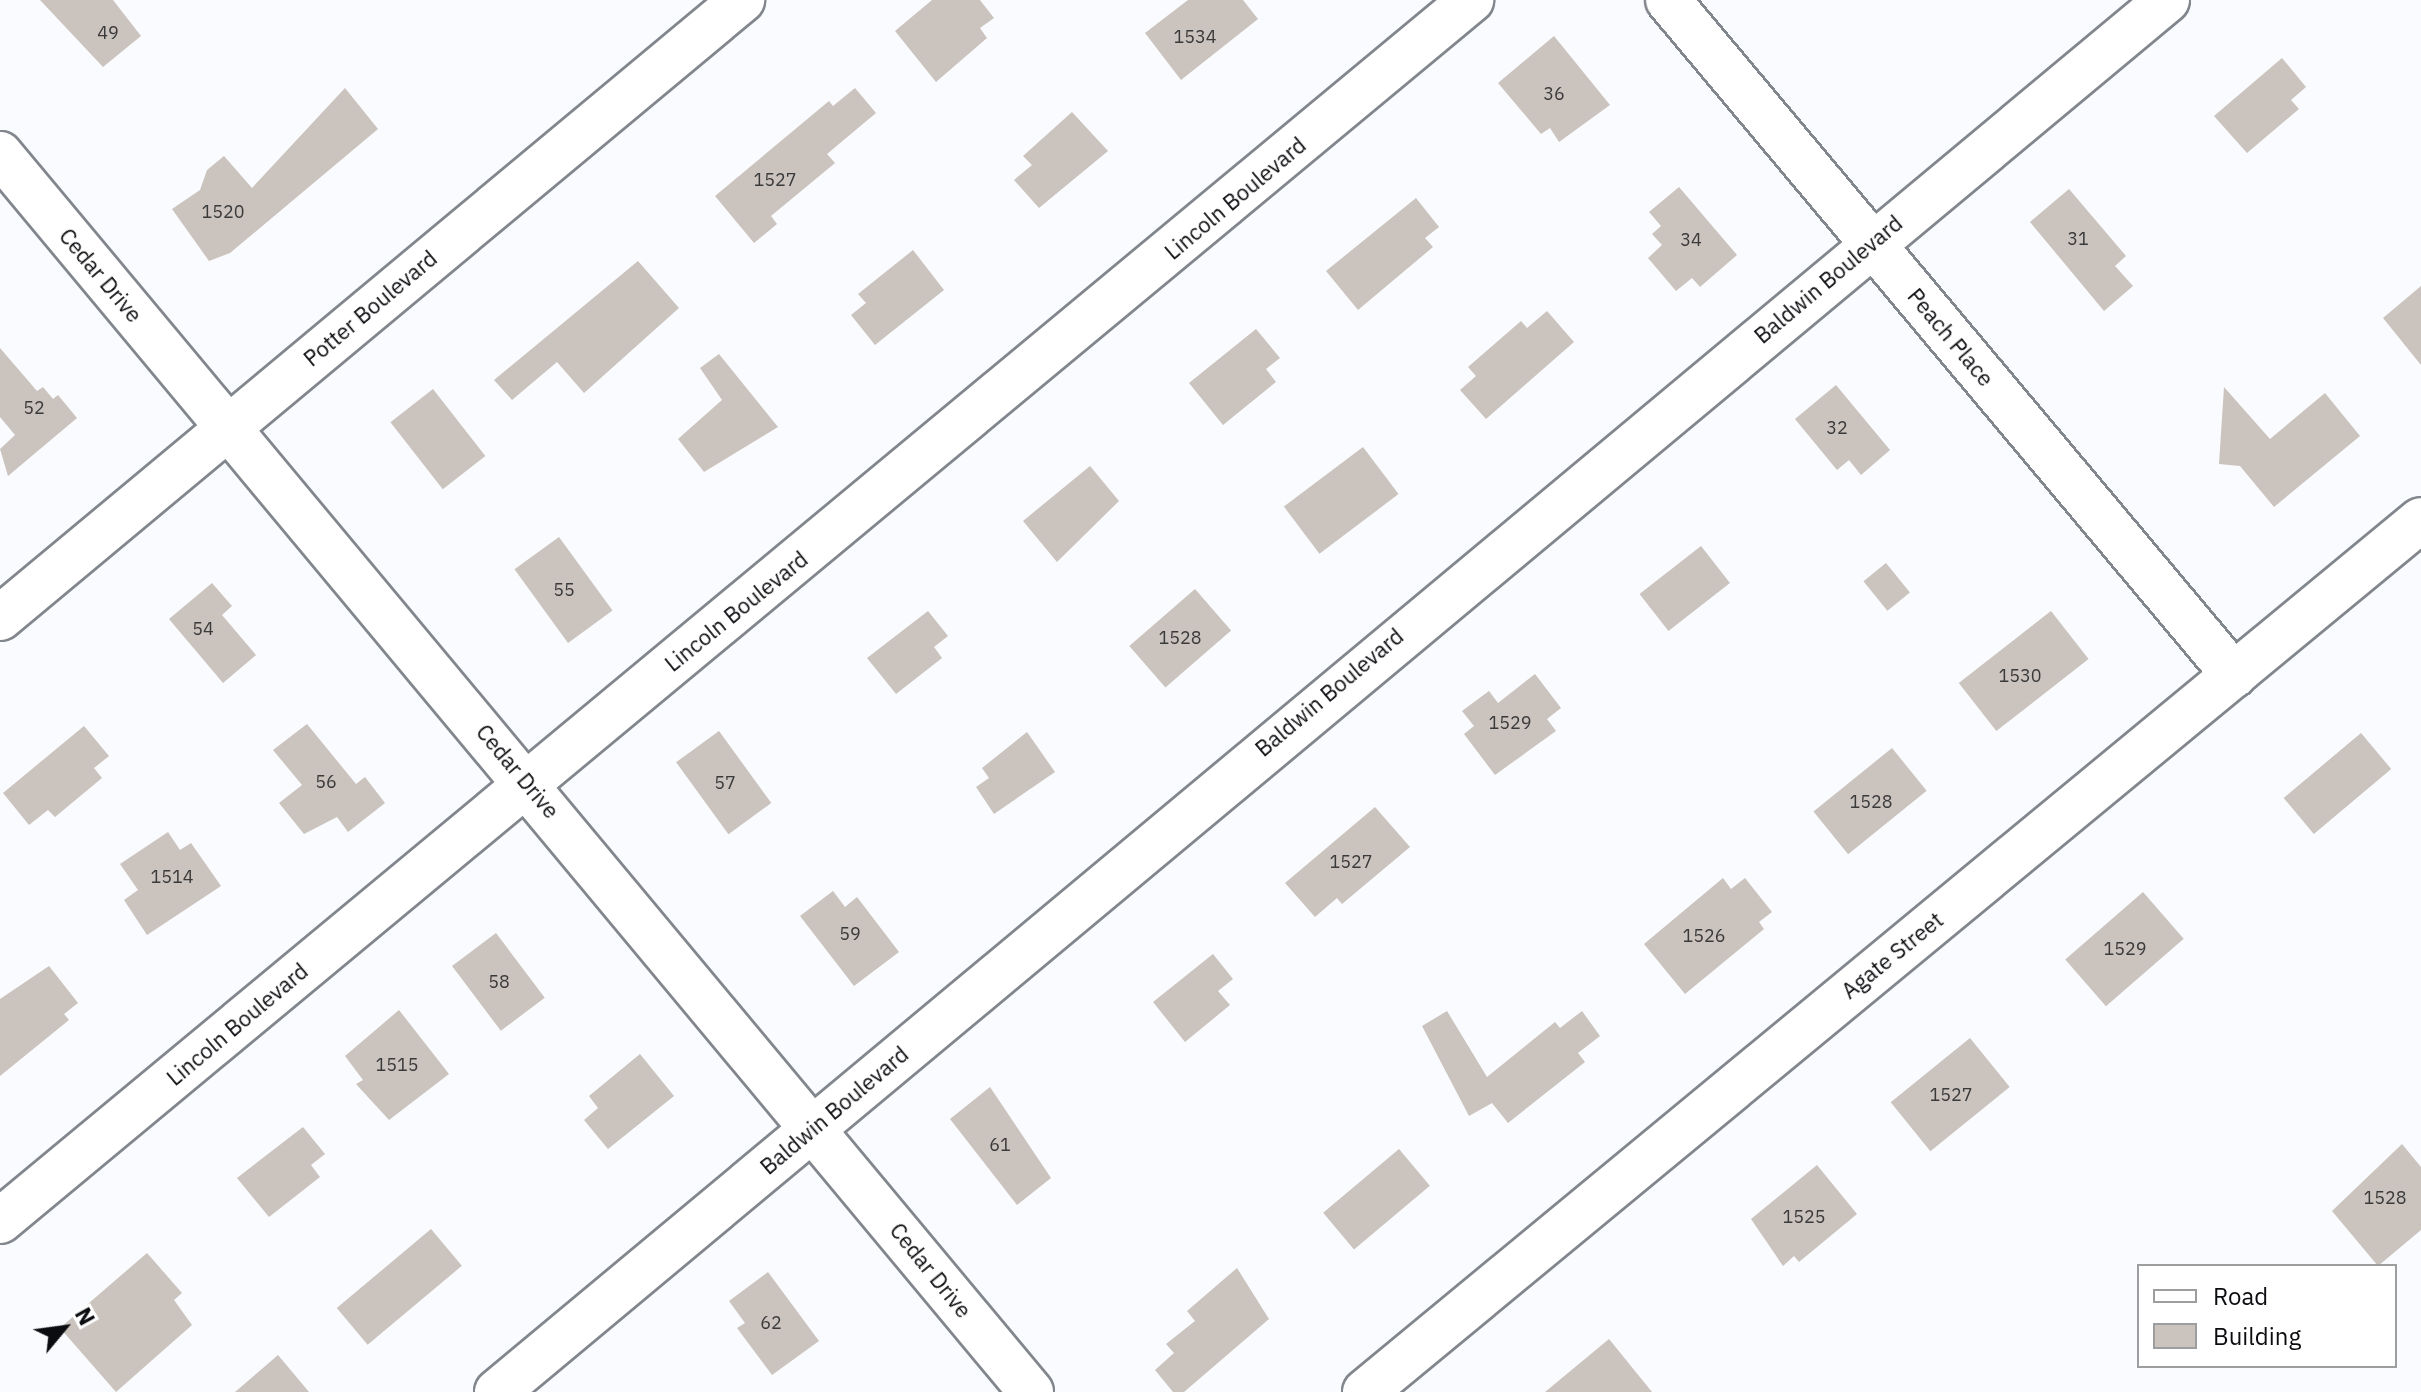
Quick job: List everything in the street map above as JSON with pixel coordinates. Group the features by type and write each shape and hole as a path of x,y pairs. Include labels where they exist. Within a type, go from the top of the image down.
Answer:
{"street":[{"name":"Lincoln Boulevard","path":"0,1221 1471,0"},
{"name":"Peach Place","path":"1668,0 2234,675"},
{"name":"Baldwin Boulevard","path":"497,1392 1872,242 2167,0"},
{"name":"Potter Boulevard","path":"0,618 731,3"},
{"name":"Cedar Drive","path":"0,154 527,782 1031,1392"},
{"name":"Agate Street","path":"1365,1392 2421,520"}],"building":[{"path":"40,0 113,0 141,36 103,67"},
{"path":"932,0 980,0 994,18 980,28 987,38 936,82 895,31"},
{"path":"1188,0 1243,0 1258,19 1181,80 1145,33"},
{"path":"1554,36 1610,105 1559,142 1550,128 1541,134 1498,83"},
{"path":"2282,58 2306,87 2291,100 2299,109 2247,153 2214,116"},
{"path":"345,88 378,129 230,253 209,261 172,209 200,190 207,170 224,156 252,188"},
{"path":"855,88 876,113 827,154 835,163 771,216 777,224 754,243 715,196 829,101 833,106"},
{"path":"1072,112 1108,151 1039,208 1014,180 1032,165 1023,156"},
{"path":"1679,187 1737,255 1700,287 1692,278 1676,291 1648,258 1662,245 1652,234 1661,226 1649,212"},
{"path":"2069,189 2126,256 2115,266 2133,286 2104,311 2030,222"},
{"path":"1416,198 1439,227 1425,238 1433,247 1358,310 1326,271"},
{"path":"913,250 944,290 875,345 851,315 866,303 858,294"},
{"path":"638,261 679,308 584,393 557,362 512,400 494,380"},
{"path":"2421,286 2421,365 2383,318"},
{"path":"1547,311 1574,342 1486,419 1460,390 1476,376 1468,367 1521,321 1527,328"},
{"path":"1256,329 1280,358 1266,369 1276,382 1223,425 1189,383"},
{"path":"0,348 37,391 43,387 53,399 58,395 77,418 8,476 0,449 15,435 0,417"},
{"path":"719,354 778,427 704,472 678,439 722,400 700,368"},
{"path":"1836,385 1890,450 1861,475 1849,460 1837,470 1795,419"},
{"path":"2224,387 2270,439 2325,393 2360,436 2274,507 2240,466 2219,464"},
{"path":"433,389 485,456 443,489 390,422"},
{"path":"1363,447 1399,494 1319,554 1284,507"},
{"path":"1090,466 1119,501 1057,562 1023,521"},
{"path":"559,537 612,611 568,643 515,569"},
{"path":"1701,546 1730,583 1668,631 1640,594"},
{"path":"1886,563 1910,593 1887,611 1863,581"},
{"path":"212,583 232,606 222,615 256,655 223,683 169,619"},
{"path":"1195,589 1231,631 1165,688 1129,646"},
{"path":"928,611 948,636 934,647 942,658 896,694 867,658"},
{"path":"2051,611 2089,659 1996,731 1959,683"},
{"path":"1535,674 1561,708 1547,719 1556,731 1495,775 1464,734 1474,726 1462,711 1489,691 1498,703"},
{"path":"307,724 356,784 365,777 385,803 348,832 337,817 304,834 279,803 302,785 273,750"},
{"path":"84,726 109,756 94,768 102,778 55,817 48,810 29,825 3,793"},
{"path":"719,731 771,803 728,834 676,762"},
{"path":"1027,732 1055,772 994,814 976,787 989,778 982,768"},
{"path":"2361,733 2391,769 2314,834 2284,798"},
{"path":"1892,748 1927,791 1848,854 1814,812"},
{"path":"1375,807 1410,847 1342,904 1337,898 1315,917 1285,883"},
{"path":"168,832 180,850 191,843 221,886 147,935 124,900 138,890 120,864"},
{"path":"1723,878 1731,889 1745,878 1772,912 1759,922 1764,929 1685,994 1644,944"},
{"path":"833,891 845,907 857,897 899,952 854,986 800,916"},
{"path":"2143,892 2184,939 2106,1006 2065,960"},
{"path":"496,933 545,998 501,1031 452,966"},
{"path":"1213,954 1233,979 1218,991 1230,1005 1185,1042 1153,1002"},
{"path":"49,966 78,1003 64,1014 69,1020 0,1076 0,999"},
{"path":"399,1010 449,1074 389,1120 356,1084 363,1080 345,1056"},
{"path":"1447,1011 1487,1077 1555,1022 1560,1028 1582,1011 1600,1036 1578,1053 1585,1062 1508,1123 1492,1103 1469,1116 1422,1026"},
{"path":"1970,1038 2010,1087 1930,1151 1891,1102"},
{"path":"640,1054 674,1096 608,1149 584,1120 598,1108 589,1096"},
{"path":"990,1087 1051,1178 1017,1205 950,1119"},
{"path":"303,1127 325,1154 311,1165 320,1177 269,1217 237,1178"},
{"path":"2402,1144 2421,1167 2421,1230 2380,1264 2376,1264 2332,1211"},
{"path":"1399,1149 1430,1186 1354,1249 1323,1213"},
{"path":"1817,1165 1857,1214 1799,1262 1794,1256 1783,1266 1751,1219"},
{"path":"431,1229 462,1266 368,1345 337,1308"},
{"path":"147,1253 182,1293 174,1300 192,1325 116,1392 60,1328"},
{"path":"1237,1268 1269,1319 1184,1392 1173,1392 1155,1370 1174,1353 1166,1344 1195,1321 1187,1311"},
{"path":"768,1272 819,1341 772,1375 737,1328 745,1323 729,1301"},
{"path":"1609,1339 1652,1392 1545,1392"},
{"path":"278,1355 309,1392 235,1392"}]}
